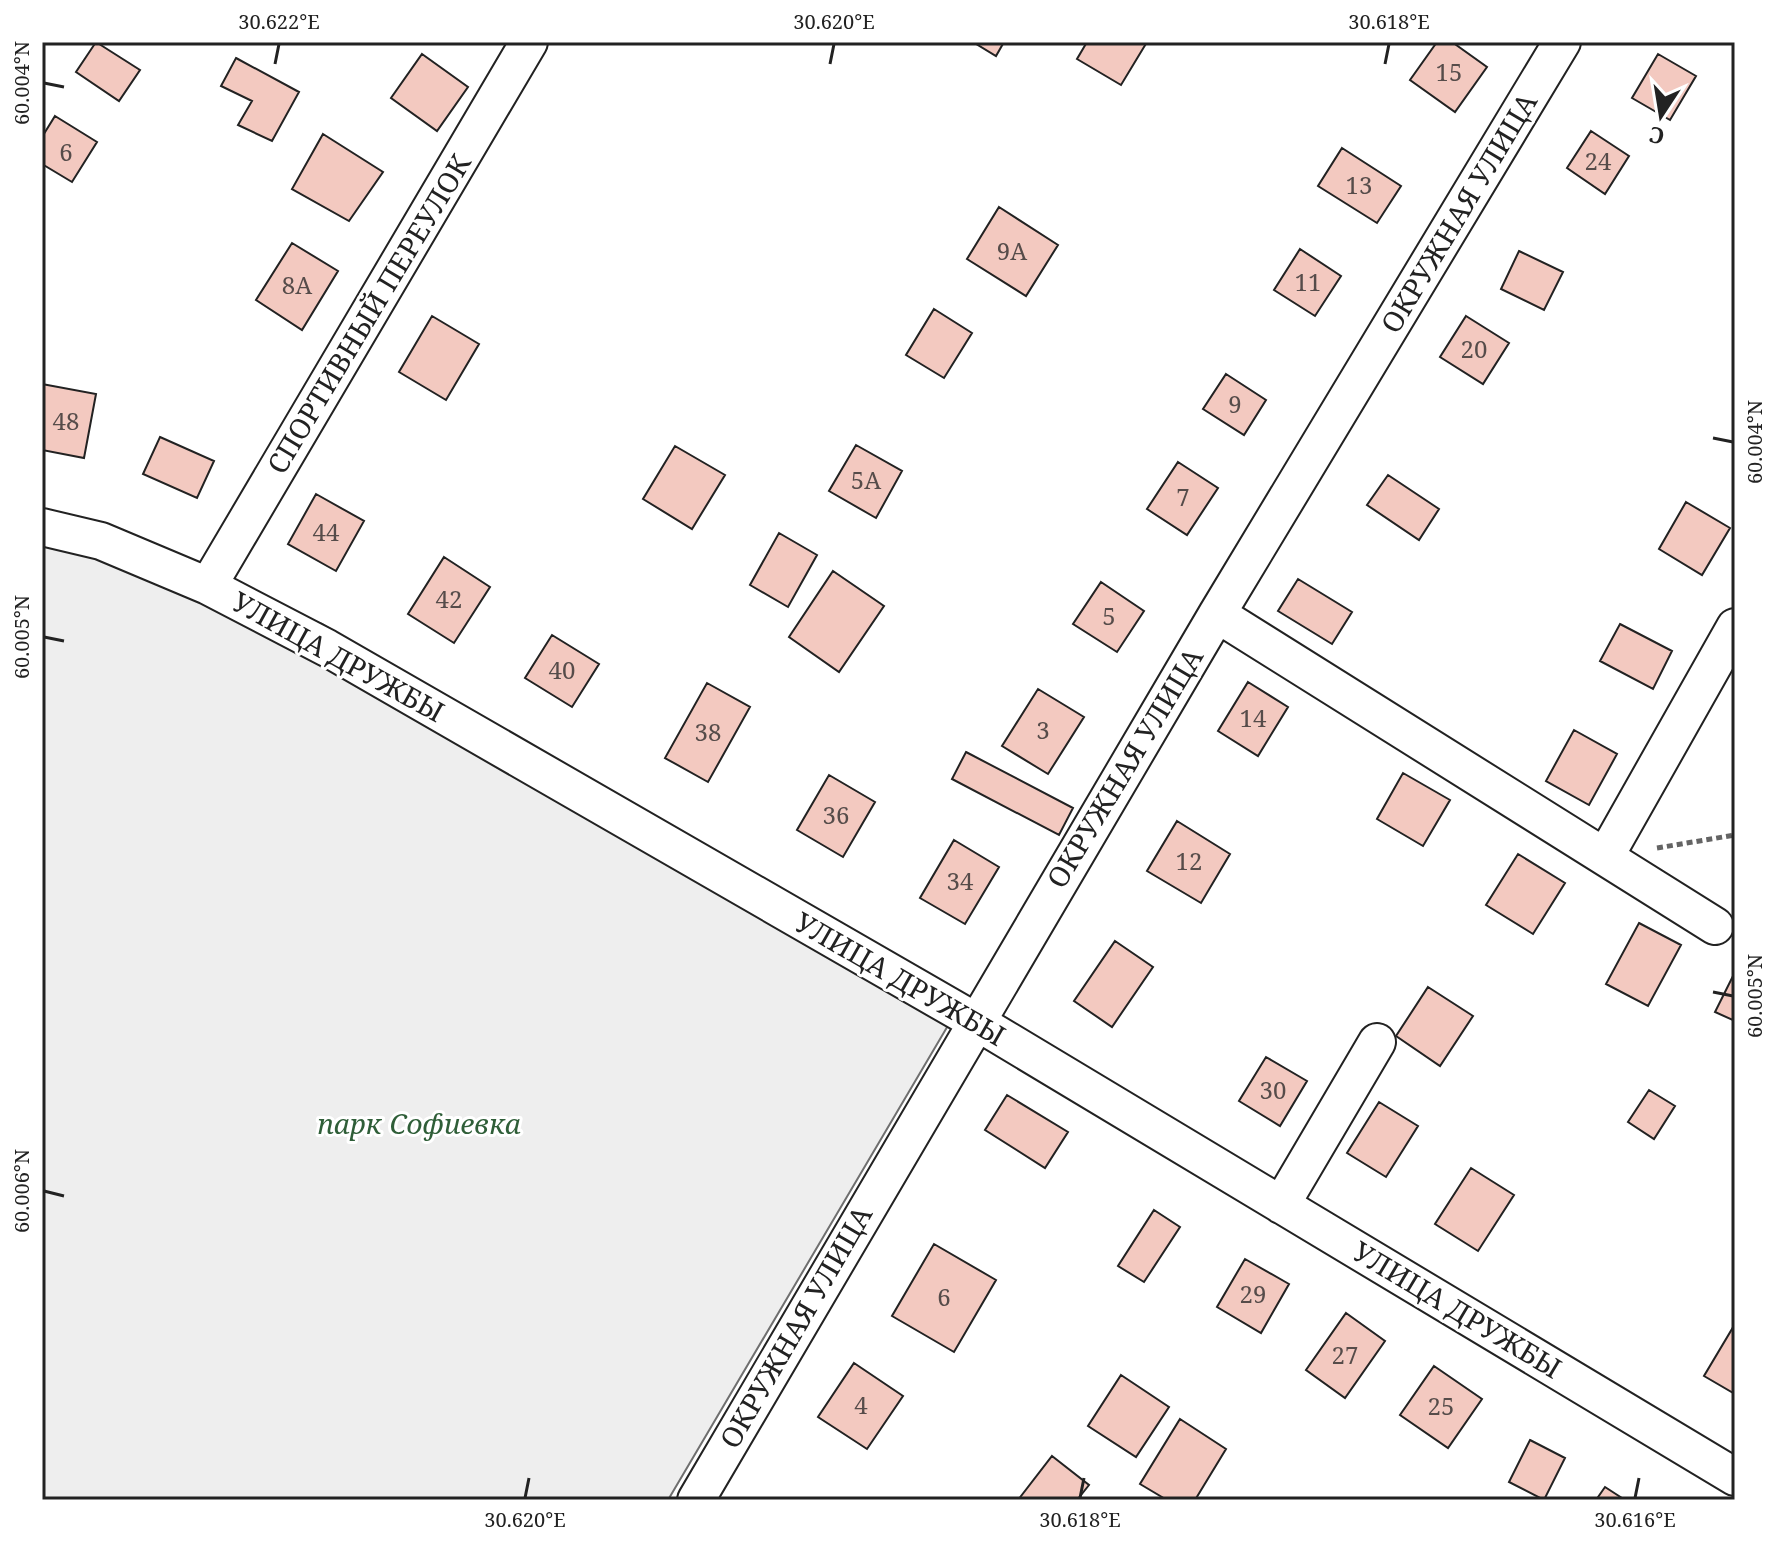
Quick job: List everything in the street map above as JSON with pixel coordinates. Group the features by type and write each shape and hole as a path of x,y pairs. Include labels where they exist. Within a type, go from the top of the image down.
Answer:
{"street":[{"name":"СПОРТИВНЫЙ ПЕРЕУЛОК","path":"208,586 529,42"},
{"name":"ОКРУЖНАЯ УЛИЦА","path":"696,1500 975,1021 1562,42"},
{"name":"УЛИЦА ДРУЖБЫ","path":"42,527 101,541 208,586 327,648 975,1021 1735,1477"},
{"path":"1217,614 1715,926"},
{"path":"1605,857 1735,627"},
{"path":"1281,1205 1377,1042"}],"path":[{"path":"1605,857 1735,835"}],"green space":[{"name":"парк Софиевка","path":"42,531 101,542 322,624 956,1012 668,1500 42,1500"}],"building":[{"path":"96,42 140,70 119,101 76,72"},
{"path":"973,42 1004,42 996,56"},
{"path":"1087,42 1147,42 1121,85 1077,59"},
{"path":"1437,42 1452,42 1487,67 1455,112 1410,80"},
{"path":"422,54 468,87 437,131 391,98"},
{"path":"1658,54 1696,76 1670,120 1632,98"},
{"path":"236,58 299,92 272,141 238,125 252,101 221,86"},
{"path":"55,116 97,142 72,182 42,164 42,137"},
{"path":"1591,131 1629,156 1605,194 1567,168"},
{"path":"323,134 383,172 349,221 292,189"},
{"path":"1342,148 1401,186 1377,223 1318,186"},
{"path":"999,207 1058,245 1026,296 967,259"},
{"path":"292,243 338,271 302,330 256,300"},
{"path":"1300,249 1341,276 1315,316 1274,290"},
{"path":"1519,251 1563,272 1544,310 1501,289"},
{"path":"934,309 972,333 944,378 906,355"},
{"path":"432,316 479,344 446,400 399,372"},
{"path":"1466,316 1509,343 1483,384 1440,357"},
{"path":"1226,374 1266,400 1244,435 1203,409"},
{"path":"42,384 96,394 84,458 42,450"},
{"path":"160,437 214,461 197,498 143,474"},
{"path":"856,445 902,471 876,518 829,491"},
{"path":"675,446 725,475 692,529 643,499"},
{"path":"1178,462 1218,488 1187,535 1147,509"},
{"path":"1388,475 1439,509 1419,540 1367,505"},
{"path":"316,494 364,521 336,571 288,544"},
{"path":"1686,502 1730,528 1702,575 1659,549"},
{"path":"779,533 817,555 788,607 750,585"},
{"path":"444,557 490,587 454,643 408,614"},
{"path":"833,571 884,606 839,672 789,637"},
{"path":"1298,579 1352,612 1332,644 1278,611"},
{"path":"1101,582 1144,611 1117,652 1073,624"},
{"path":"1620,624 1672,651 1653,689 1600,661"},
{"path":"552,635 599,664 572,707 525,678"},
{"path":"1248,682 1288,707 1258,756 1218,731"},
{"path":"707,683 750,707 708,782 665,758"},
{"path":"1038,689 1084,717 1048,774 1002,746"},
{"path":"1574,730 1617,754 1589,805 1546,781"},
{"path":"966,752 1073,808 1059,835 952,779"},
{"path":"1403,773 1450,800 1423,846 1377,819"},
{"path":"829,775 875,802 843,857 797,830"},
{"path":"1177,821 1230,854 1201,903 1147,871"},
{"path":"954,840 999,867 965,924 920,898"},
{"path":"1518,854 1565,883 1533,934 1486,905"},
{"path":"1639,923 1681,945 1648,1006 1606,984"},
{"path":"1115,941 1153,967 1112,1027 1074,1001"},
{"path":"1735,972 1735,1021 1715,1012"},
{"path":"1428,987 1473,1016 1440,1066 1396,1036"},
{"path":"1266,1057 1307,1081 1280,1126 1239,1101"},
{"path":"1649,1090 1675,1106 1654,1139 1628,1122"},
{"path":"1007,1095 1068,1132 1045,1168 985,1130"},
{"path":"1379,1102 1418,1126 1386,1177 1347,1153"},
{"path":"1471,1168 1514,1195 1478,1251 1435,1224"},
{"path":"1154,1210 1180,1227 1144,1282 1118,1266"},
{"path":"934,1244 996,1280 954,1352 892,1316"},
{"path":"1245,1259 1289,1284 1261,1333 1217,1307"},
{"path":"1346,1313 1385,1341 1345,1398 1306,1370"},
{"path":"1735,1324 1735,1394 1704,1376"},
{"path":"854,1363 903,1396 867,1449 818,1417"},
{"path":"1434,1366 1482,1399 1448,1448 1400,1415"},
{"path":"1121,1375 1169,1407 1136,1457 1088,1426"},
{"path":"1180,1419 1226,1449 1195,1500 1167,1500 1140,1484"},
{"path":"1530,1440 1565,1458 1544,1500 1509,1482"},
{"path":"1052,1456 1089,1485 1077,1500 1018,1500"},
{"path":"1605,1487 1625,1500 1596,1500"}]}
